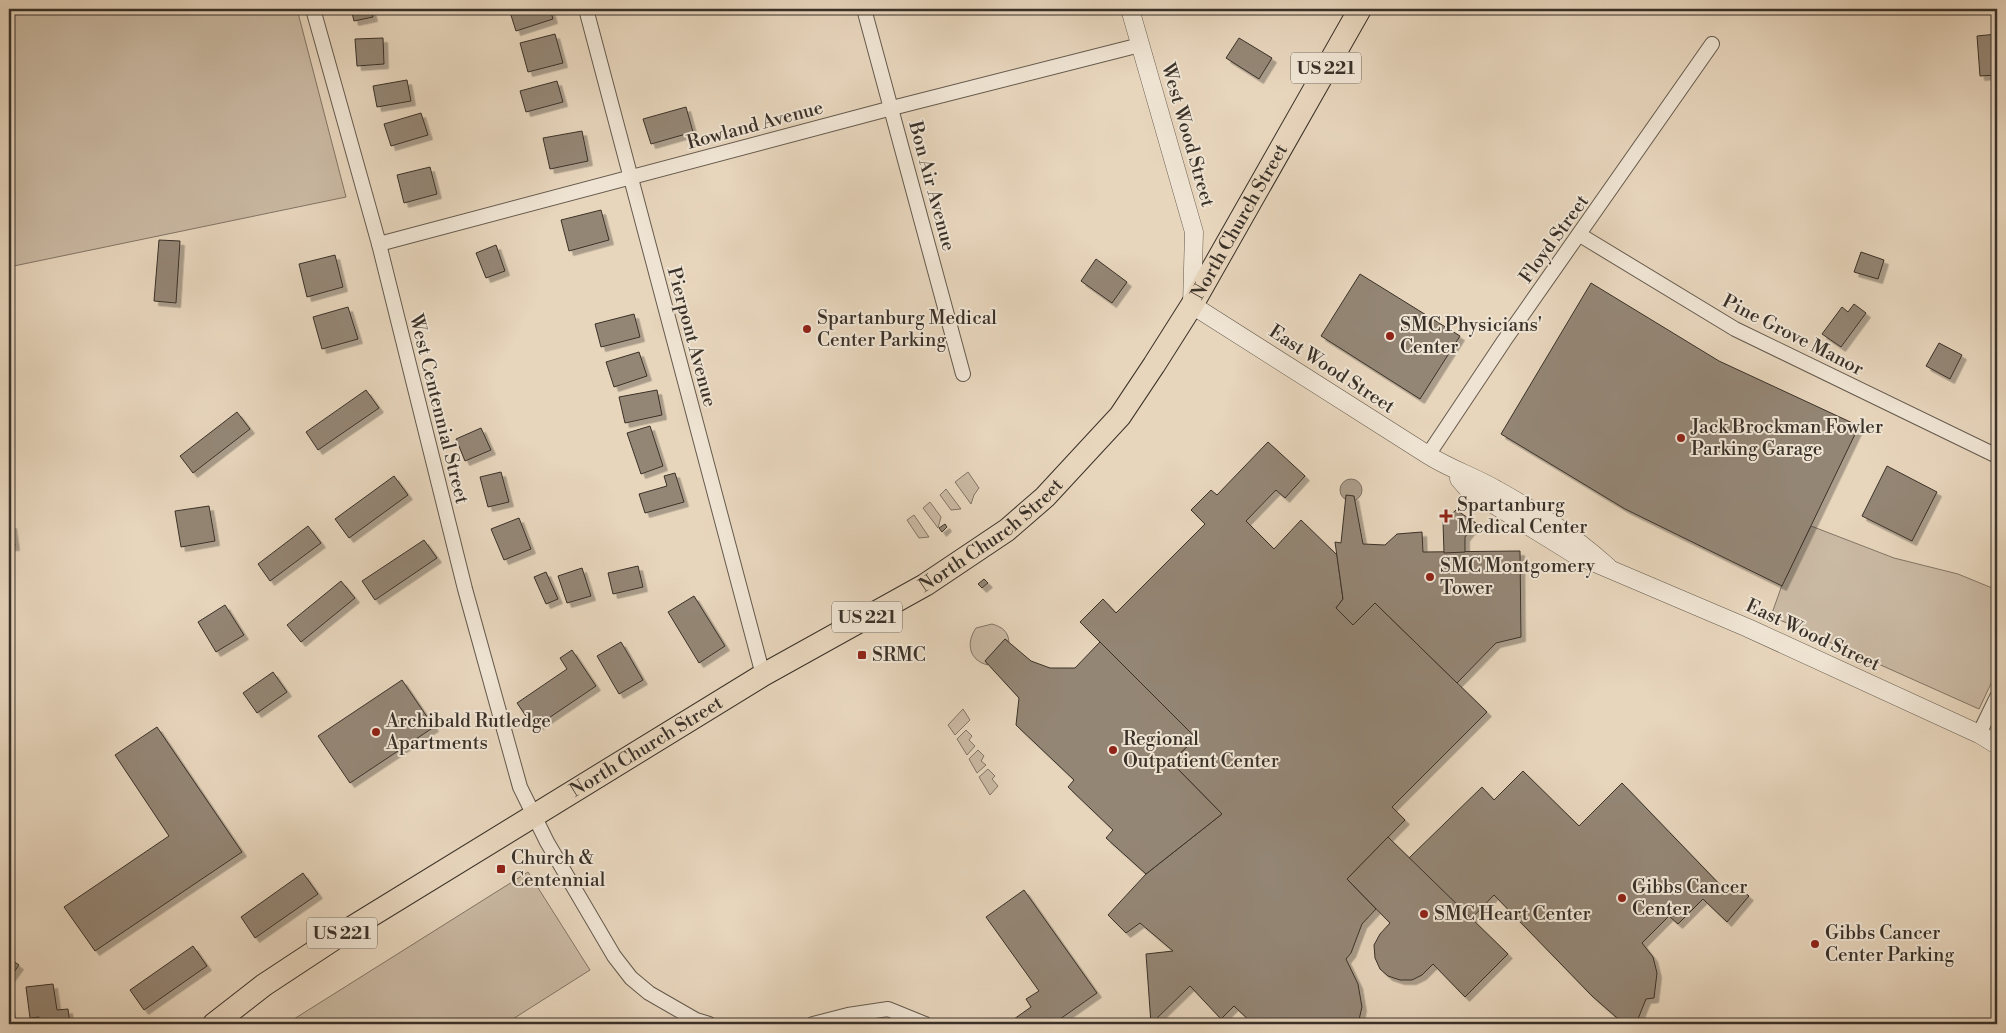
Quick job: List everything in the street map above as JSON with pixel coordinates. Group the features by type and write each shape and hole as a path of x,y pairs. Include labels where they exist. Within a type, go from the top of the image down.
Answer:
{"main road":[{"name":"North Church Street","path":"214,1024 264,984 346,931 763,675 925,585 1007,530 1045,497 1120,416 1192,305 1360,9"}],"street":[{"name":"West Centennial Street","path":"313,9 379,244 465,589 520,787 534,816 614,956 631,978 649,993 696,1020 709,1024"},
{"name":"Pierpont Avenue","path":"586,9 763,675"},
{"name":"Bon Air Avenue","path":"864,9 963,374"},
{"name":"West Wood Street","path":"1130,9 1194,232 1192,305"},
{"name":"Floyd Street","path":"1428,456 1508,336 1712,44"},
{"name":"Rowland Avenue","path":"379,244 892,108 1140,45"},
{"name":"Pine Grove Manor","path":"1580,235 1735,329 1997,456"},
{"name":"East Wood Street","path":"1192,305 1428,456 1450,469 1496,489 1576,538 1608,566 1979,734 1997,745"},
{"path":"1979,734 1997,697"},
{"path":"813,1024 848,1014 888,1008 925,1024"}],"shaded area":[{"path":"9,9 297,9 346,197 9,267"},
{"path":"968,472 979,488 971,504 955,482"},
{"path":"1351,479 1359,482 1362,490 1359,498 1351,501 1343,498 1340,490 1343,482"},
{"path":"946,489 961,509 951,510 940,495"},
{"path":"930,502 941,517 938,528 923,508"},
{"path":"914,515 929,537 919,538 907,520"},
{"path":"1811,526 1894,558 1958,574 1997,590 1997,671 1979,709 1771,616 1782,585"},
{"path":"992,624 1004,630 1009,642 1005,639 985,661 988,665 973,656 970,646 976,628"},
{"path":"963,709 970,720 955,735 948,725"},
{"path":"966,730 972,736 969,740 975,746 967,755 957,739"},
{"path":"978,750 984,756 981,761 986,765 977,773 969,759"},
{"path":"988,769 995,776 992,779 998,786 990,795 979,777"},
{"path":"528,872 590,970 505,1024 286,1024"},
{"path":"13,996 16,1024 9,1024 9,997"}],"building":[{"path":"351,9 371,9 373,17 354,21"},
{"path":"509,9 550,9 553,19 516,31"},
{"path":"555,34 563,63 528,72 520,43"},
{"path":"1997,34 1997,75 1980,76 1977,36"},
{"path":"383,38 384,64 357,66 355,39"},
{"path":"1239,38 1272,58 1259,79 1226,58"},
{"path":"407,80 411,101 377,107 373,86"},
{"path":"557,81 563,102 526,112 520,91"},
{"path":"686,107 693,132 651,144 643,119"},
{"path":"421,113 428,135 391,146 384,124"},
{"path":"582,131 588,161 550,169 543,138"},
{"path":"430,167 437,194 404,203 397,175"},
{"path":"601,210 609,240 569,251 561,220"},
{"path":"159,240 180,241 176,303 154,301"},
{"path":"496,245 505,271 486,278 476,253"},
{"path":"1861,252 1884,260 1878,279 1854,272"},
{"path":"335,255 343,287 307,297 299,264"},
{"path":"1096,259 1127,282 1112,303 1081,281"},
{"name":"SMC Physicians' Center","path":"1360,274 1460,336 1420,399 1321,336"},
{"name":"Jack Brockman Fowler Parking Garage","path":"1591,283 1719,361 1859,426 1782,586 1625,509 1501,434"},
{"path":"1854,304 1866,313 1841,347 1822,334 1842,307 1848,312"},
{"path":"348,307 358,339 322,349 313,317"},
{"path":"634,314 640,337 601,347 595,324"},
{"path":"1939,343 1962,355 1950,379 1926,366"},
{"path":"639,352 647,376 614,387 606,362"},
{"path":"366,390 379,408 318,450 306,432"},
{"path":"657,390 662,415 625,423 619,397"},
{"path":"237,412 250,429 193,473 180,456"},
{"path":"650,426 663,466 641,474 627,433"},
{"path":"481,428 491,450 465,461 456,439"},
{"path":"1268,442 1305,476 1285,498 1276,490 1246,521 1274,549 1301,520 1337,555 1343,599 1336,608 1353,625 1375,603 1487,712 1392,807 1405,820 1347,879 1376,909 1362,924 1351,953 1346,959 1358,984 1362,1007 1358,1024 1253,1024 1234,1006 1221,1019 1190,986 1151,1024 1146,954 1173,951 1140,923 1126,933 1108,915 1146,874 1222,814 1171,762 1196,738 1080,622 1103,599 1116,613 1205,524 1191,510 1211,490 1217,495"},
{"path":"1887,466 1937,492 1912,541 1862,516"},
{"path":"501,472 509,502 488,507 480,477"},
{"path":"675,473 684,502 645,513 639,494 667,486 664,476"},
{"path":"394,476 408,495 349,538 335,519"},
{"name":"SMC Montgomery Tower","path":"1346,495 1354,496 1363,544 1385,545 1397,534 1422,532 1423,552 1520,551 1521,637 1496,643 1457,683 1375,603 1353,625 1336,608 1343,599 1335,542 1341,543"},
{"path":"209,506 215,541 181,547 175,511"},
{"path":"1456,510 1476,523 1465,537 1465,552 1444,553 1443,522"},
{"path":"519,518 531,549 504,560 491,529"},
{"path":"9,524 12,524 15,546 9,546"},
{"path":"945,524 947,527 942,532 939,528"},
{"path":"308,526 321,543 270,581 258,564"},
{"path":"424,540 437,558 375,600 362,581"},
{"path":"638,566 643,587 613,594 608,573"},
{"path":"582,568 591,596 567,603 558,576"},
{"path":"546,572 558,599 546,604 534,577"},
{"path":"984,579 988,583 982,588 978,584"},
{"path":"341,581 355,598 301,642 287,625"},
{"path":"694,596 725,646 699,663 668,612"},
{"path":"225,605 244,635 216,652 198,622"},
{"name":"Regional Outpatient Center","path":"1005,639 1031,661 1050,668 1075,668 1100,642 1196,738 1171,762 1222,814 1146,874 1106,838 1113,830 1068,787 1074,780 1016,725 1019,698 985,661"},
{"path":"621,642 643,680 619,694 597,656"},
{"path":"572,650 596,686 534,728 517,703 567,669 560,658"},
{"path":"273,672 287,692 257,713 243,693"},
{"name":"Archibald Rutledge Apartments","path":"402,680 434,727 350,783 318,736"},
{"path":"157,727 242,852 95,951 64,907 169,836 115,755"},
{"name":"Gibbs Cancer Center","path":"1523,771 1579,826 1622,783 1727,892 1735,885 1749,896 1727,922 1703,899 1678,924 1669,916 1642,943 1653,957 1657,973 1654,998 1646,999 1636,1024 1624,1024 1592,996 1494,895 1471,919 1409,858 1482,787 1494,800"},
{"name":"SMC Heart Center","path":"1388,837 1508,954 1465,997 1433,964 1422,975 1412,980 1400,980 1388,976 1380,969 1375,958 1374,945 1380,934 1390,923 1347,879"},
{"path":"303,873 318,894 255,938 241,917"},
{"path":"1024,890 1097,993 1053,1024 1007,1024 1031,1007 1026,999 1039,991 986,917"},
{"path":"193,946 207,966 144,1010 130,990"},
{"path":"9,958 19,965 9,979"},
{"path":"53,984 57,1010 68,1009 70,1024 40,1024 39,1017 30,1018 26,987"}],"place":[{"name":"Spartanburg Medical Center Parking","path":"807,329"},
{"name":"SMC Physicians' Center","path":"1390,336"},
{"name":"Jack Brockman Fowler Parking Garage","path":"1681,438"},
{"name":"Spartanburg Medical Center","path":"1446,516"},
{"name":"SMC Montgomery Tower","path":"1430,577"},
{"name":"SRMC","path":"862,655"},
{"name":"Archibald Rutledge Apartments","path":"376,732"},
{"name":"Regional Outpatient Center","path":"1113,750"},
{"name":"Church & Centennial","path":"501,869"},
{"name":"Gibbs Cancer Center","path":"1622,898"},
{"name":"SMC Heart Center","path":"1424,914"},
{"name":"Gibbs Cancer Center Parking","path":"1815,944"}]}
